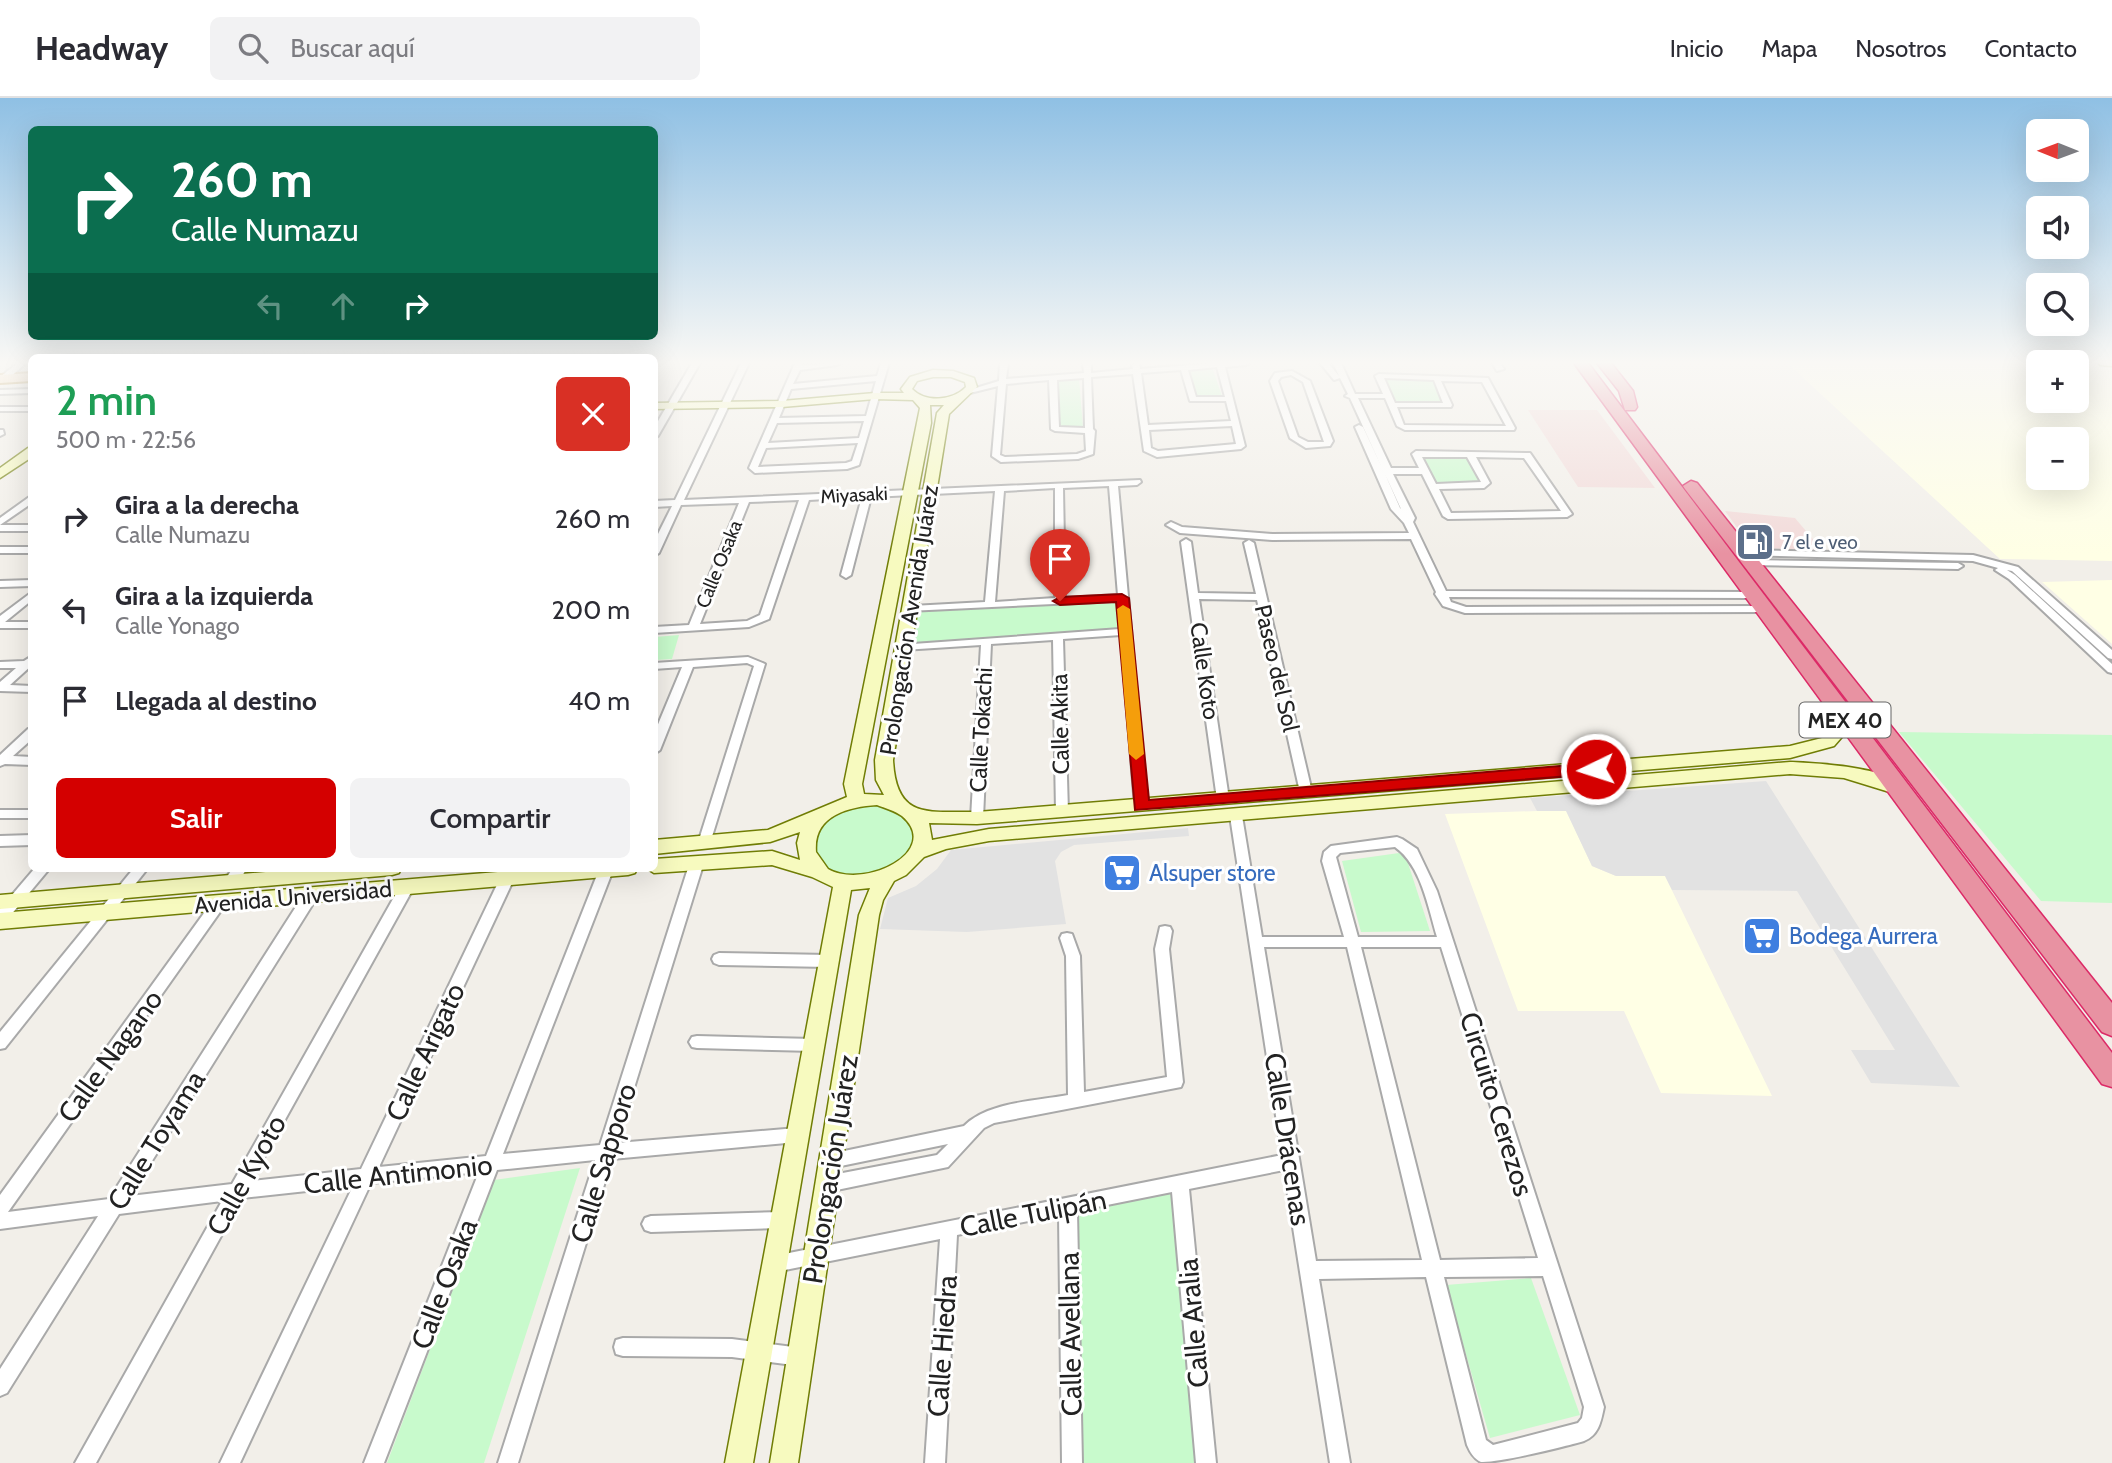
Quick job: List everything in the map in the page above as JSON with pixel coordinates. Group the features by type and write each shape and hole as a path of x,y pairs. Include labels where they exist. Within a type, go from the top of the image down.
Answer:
{"highway":[{"name":"MEX 40","path":"1636,427 1757,602 2112,1075"},
{"name":"MEX 40","path":"1638,427 1748,558 2112,1024"}],"street":[{"path":"658,544 715,427"},
{"path":"771,427 753,468 755,470 852,465 856,463 867,427"},
{"name":"Prolongación Avenida Juárez","path":"858,800 853,784 923,427"},
{"name":"Prolongación Avenida Juárez","path":"897,803 885,780 884,760 912,609 941,427"},
{"path":"1000,427 998,458 1084,456 1091,451 1091,427"},
{"path":"1055,427 1055,429 1091,431"},
{"path":"1168,427 1144,428 1147,449 1157,454 1239,447 1236,427"},
{"path":"1291,427 1296,441 1312,446 1327,444 1329,440 1324,427"},
{"path":"1363,427 1382,468 1396,509 1408,522 1447,604 1465,610 1595,609 1757,602"},
{"path":"1404,427 1510,427"},
{"path":"762,446 863,440"},
{"path":"1513,453 1530,457 1567,514 1451,516 1445,513 1416,454 1470,454 1513,453"},
{"path":"0,474 28,454"},
{"path":"1432,487 1485,485 1470,454"},
{"path":"1382,468 1422,468"},
{"name":"Miyasaki","path":"658,503 1137,482"},
{"path":"1112,483 1141,806"},
{"path":"1059,485 1060,601"},
{"path":"990,605 1000,488"},
{"path":"846,575 867,495"},
{"path":"658,630 749,625 761,621 765,617 805,498"},
{"name":"Calle Osaka","path":"693,628 745,500"},
{"path":"0,522 28,501"},
{"path":"1171,524 1180,530 1262,537 1413,536"},
{"path":"0,528 28,528"},
{"name":"Calle Koto","path":"1186,542 1223,799"},
{"name":"Paseo del Sol","path":"1249,543 1306,792"},
{"path":"0,550 28,550"},
{"path":"1748,558 1973,558 1996,562 2021,573 2112,656"},
{"path":"1748,558 1991,567 2012,577 2112,670"},
{"path":"0,584 28,583"},
{"path":"1440,594 1587,595 1757,602"},
{"path":"1587,595 1595,609"},
{"path":"1194,596 1260,597"},
{"path":"0,623 28,598"},
{"path":"912,609 1122,598"},
{"path":"0,623 28,625"},
{"path":"903,647 1125,632"},
{"name":"Calle Akita","path":"1058,636 1062,812"},
{"name":"Calle Tokachi","path":"976,818 986,642"},
{"path":"658,666 756,660 760,664 704,843"},
{"path":"0,665 28,662"},
{"path":"0,688 28,663"},
{"path":"658,740 689,663"},
{"path":"0,688 28,689"},
{"path":"917,817 976,818 1062,812 1790,752 1816,747 1839,733 1847,722"},
{"path":"1,761 28,736"},
{"path":"1702,759 1715,775"},
{"path":"1,761 28,761"},
{"path":"919,852 943,843 989,835 1790,768 1835,769 1867,776 1896,788"},
{"path":"658,847 770,836 817,818 835,806 858,800 878,799 897,803 917,817 924,834 919,852 906,867 886,878 865,883 843,883 816,871 772,859 658,866"},
{"path":"0,814 28,814"},
{"name":"Calle Drácenas","path":"1236,816 1340,1463"},
{"path":"816,871 807,856 806,844 817,818"},
{"path":"0,841 28,840"},
{"name":"Circuito Cerezos","path":"1397,842 1412,852 1420,867 1594,1407 1591,1422 1584,1431 1493,1455 1484,1453 1476,1445 1352,942 1329,855 1336,849 1397,842"},
{"name":"Calle Sapporo","path":"508,1463 697,862"},
{"path":"0,920 7,902 39,872"},
{"path":"0,1043 138,872"},
{"name":"Avenida Universidad","path":"7,902 123,890 236,874 296,872"},
{"name":"Avenida Universidad","path":"0,920 407,887 510,873 542,872"},
{"name":"Calle Osaka","path":"374,1463 605,872"},
{"name":"Calle Arigato","path":"230,1463 510,873"},
{"name":"Prolongación Juárez","path":"784,1463 869,915 873,900 886,878"},
{"name":"Prolongación Juárez","path":"739,1463 843,883"},
{"name":"Calle Kyoto","path":"85,1463 407,887"},
{"name":"Calle Toyama","path":"0,1386 311,895"},
{"name":"Calle Nagano","path":"0,1209 220,902"},
{"path":"827,1184 942,1162 969,1133 991,1116 1175,1082 1162,949 1166,931"},
{"path":"1067,938 1073,956 1076,1100"},
{"path":"1255,942 1446,942"},
{"path":"719,959 829,961"},
{"path":"697,1042 814,1045"},
{"path":"831,1160 969,1133"},
{"name":"Calle Antimonio","path":"0,1221 114,1205 606,1151 797,1135"},
{"name":"Calle Tulipán","path":"775,1263 1291,1161"},
{"name":"Calle Aralia","path":"1180,1183 1206,1463"},
{"name":"Calle Avellana","path":"1068,1206 1072,1463"},
{"path":"651,1224 782,1220"},
{"name":"Calle Hiedra","path":"935,1463 949,1230"},
{"path":"1309,1270 1548,1267"},
{"path":"623,1347 759,1352 801,1357"}],"shaded area":[{"path":"1539,427 1609,427 1655,488 1578,487"},
{"path":"1856,427 2112,427 2112,561 2000,559"},
{"path":"1725,511 1795,518 1822,550 1752,548"},
{"path":"2112,580 2112,644 2042,582"},
{"path":"1766,781 1960,1087 1871,1083 1851,1050 1895,1050 1797,891 1672,890 1665,876 1616,876 1592,866 1566,811 1537,811 1530,798"},
{"path":"1566,810 1592,866 1616,876 1665,876 1772,1096 1661,1093 1624,1011 1518,1011 1445,814"},
{"path":"1188,828 1189,836 1074,845 1061,852 1055,861 1066,924 967,932 880,929 888,898 916,886 937,869 951,850"}],"green space":[{"path":"1058,427 1083,428 1058,428"},
{"path":"1417,455 1468,455 1484,485 1433,486"},
{"path":"1119,601 1122,630 907,645 918,610"},
{"path":"679,635 672,659 658,660 658,637"},
{"path":"1899,732 2112,735 2112,903 2041,901"},
{"path":"876,803 892,807 915,823 916,848 895,870 842,877 816,862 812,840 814,831 820,824 837,813"},
{"path":"1399,853 1406,857 1430,931 1361,932 1342,861"},
{"path":"580,1168 484,1463 387,1463 494,1180"},
{"path":"1174,1189 1198,1463 1079,1463 1077,1210"},
{"path":"1531,1278 1580,1415 1490,1438 1446,1285"}],"slow traffic":[{"path":"1123,609 1136,754"}],"place":[{"name":"7 el e veo","path":"1755,542"},
{"name":"Alsuper store","path":"1122,873"},
{"name":"Bodega Aurrera","path":"1762,936"}],"route":[{"path":"1060,601 1122,598 1141,806 1596,769"}]}
